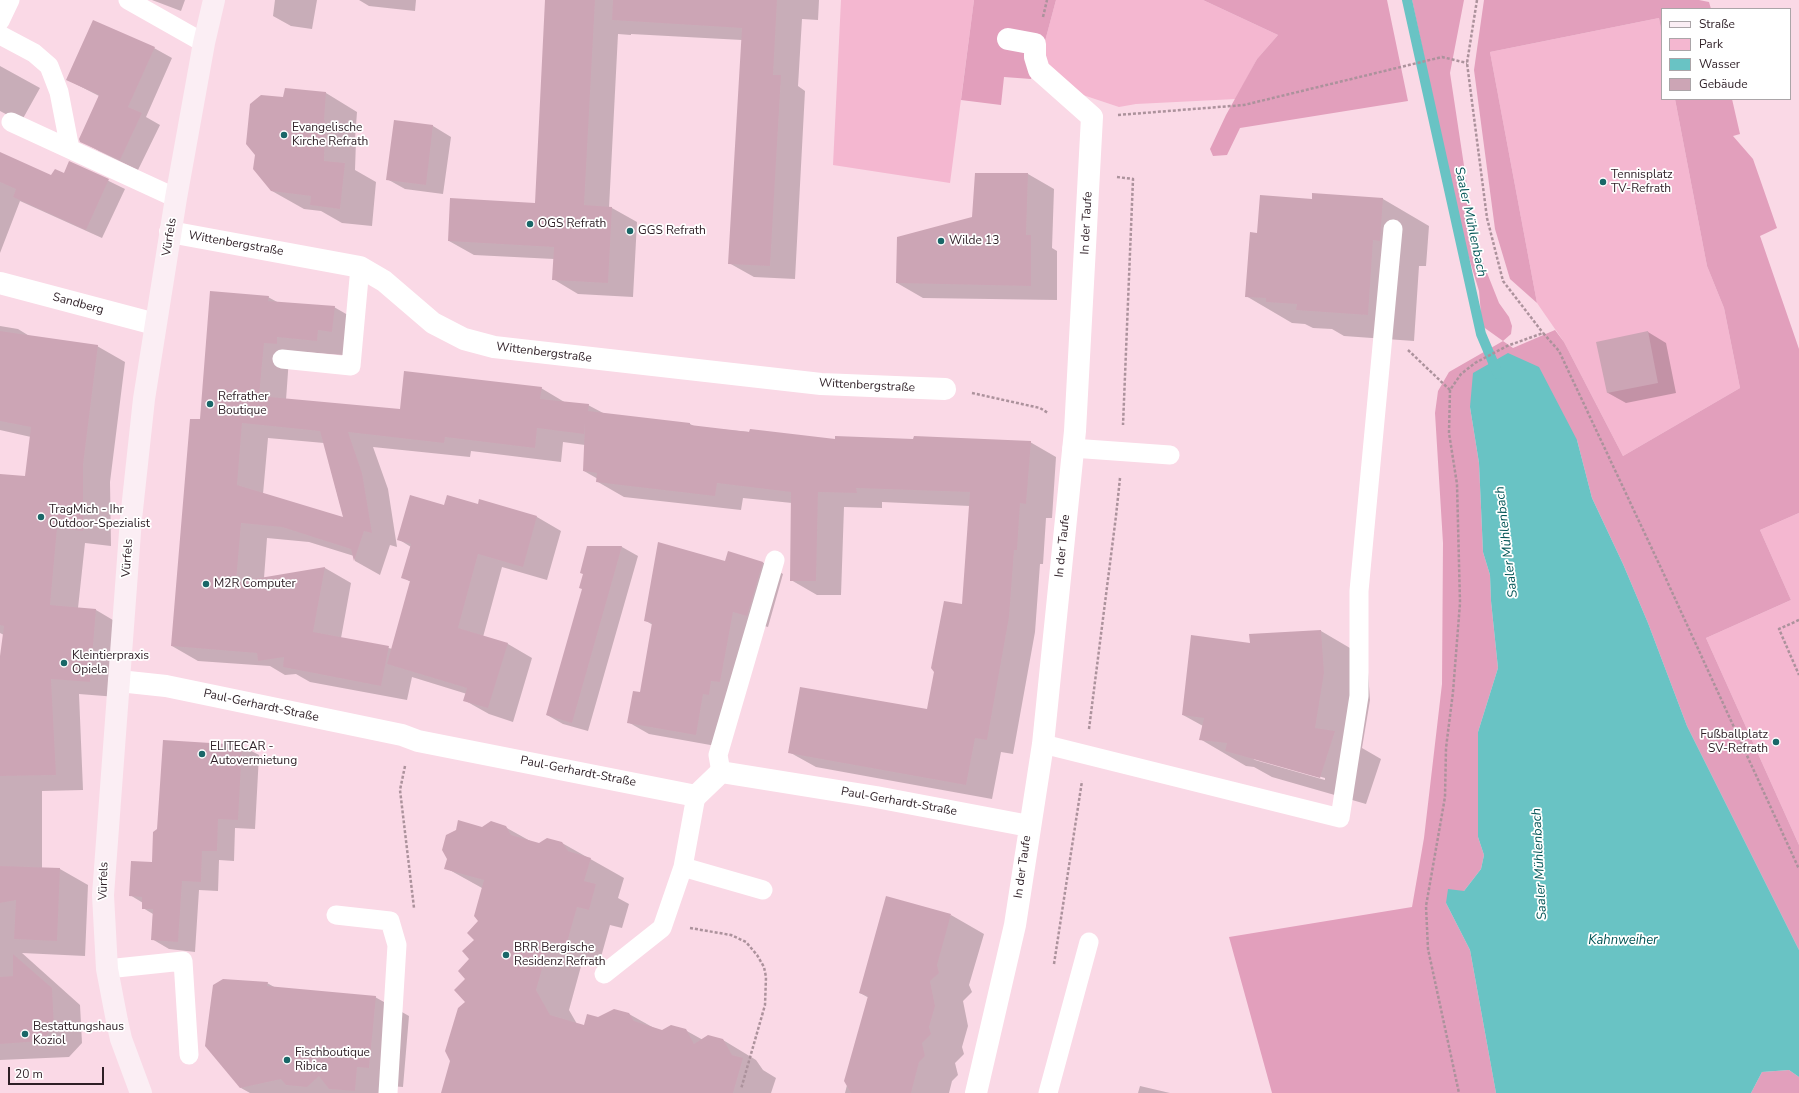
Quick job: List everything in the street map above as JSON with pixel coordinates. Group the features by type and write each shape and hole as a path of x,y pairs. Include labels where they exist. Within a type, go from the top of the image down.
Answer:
{"street":[{"name":"Vürfels","path":"141,1093 120,1039 107,969 103,895 131,519 144,399 170,232 204,43 214,0"},
{"path":"1008,39 1035,44 1035,57 1039,70 1092,117"},
{"name":"In der Taufe","path":"976,1093 1015,925 1029,826 1043,744 1073,440 1092,117"},
{"name":"Wittenbergstraße","path":"170,232 360,267 384,281 433,324 464,339 494,347 820,384 945,389"},
{"name":"Sandberg","path":"0,283 156,324"},
{"name":"Paul-Gerhardt-Straße","path":"119,681 166,686 402,735 418,741 696,796"},
{"path":"696,796 721,772"},
{"name":"Paul-Gerhardt-Straße","path":"721,772 876,797 1029,826"}],"lane":[{"path":"0,21 10,0"},
{"path":"128,0 204,43"},
{"path":"0,35 34,52 50,66 59,92 70,149"},
{"path":"11,122 176,198"},
{"path":"1043,744 1340,818 1359,696 1359,591 1392,229"},
{"path":"282,359 351,366 360,267"},
{"path":"1073,440 1122,451 1170,455"},
{"path":"721,772 718,755 774,560"},
{"path":"604,974 662,928 683,868 696,796"},
{"path":"683,868 763,890"},
{"path":"336,916 390,921 397,945 388,1093"},
{"path":"1048,1093 1089,942"},
{"path":"107,969 183,961 190,1055"}],"path":[{"path":"1477,0 1467,62 1487,218 1503,281 1543,333 1559,351 1661,568 1799,869"},
{"path":"1092,117 1244,105 1442,57 1467,62"},
{"path":"1053,967 1086,754 1116,516 1122,451 1133,179 1089,175"},
{"path":"1384,326 1450,390"},
{"path":"1459,1093 1428,949 1426,906 1445,797 1446,748 1453,692 1460,603 1457,484 1450,433 1450,390 1461,374 1475,363 1507,346 1543,333"},
{"path":"945,389 960,390 1040,408 1073,440"},
{"path":"1799,620 1778,629 1799,675"},
{"path":"664,922 708,932 731,935 746,942 757,955 764,967 766,977 765,1004 741,1089"}],"green space":[{"path":"841,0 974,0 950,183 833,165"},
{"path":"1056,0 1203,0 1278,35 1257,59 1236,99 1136,104 1119,107 1083,95 1046,67 1044,45"},
{"name":"Tennisplatz TV-Refrath","path":"1659,18 1661,29 1661,100 1675,100 1707,266 1724,308 1740,388 1623,456 1564,342 1537,303 1490,52"},
{"name":"Fußballplatz SV-Refrath","path":"1799,513 1799,845 1706,638 1791,600 1760,530"}],"shaded area":[{"path":"974,0 1056,0 1044,45 1031,79 1004,77 1001,105 961,100"},
{"path":"1203,0 1387,0 1408,101 1240,128 1227,155 1213,156 1210,149 1226,115 1257,59 1278,35"},
{"path":"1412,0 1464,0 1450,73 1476,245 1499,303 1509,317 1512,326 1511,334 1503,341 1482,326 1479,291 1462,235"},
{"path":"1484,0 1699,0 1709,2 1711,8 1661,8 1661,29 1659,18 1490,52 1537,303 1510,279 1495,229 1474,70"},
{"path":"1675,100 1732,100 1740,134 1733,136 1753,159 1777,228 1760,236 1799,349 1799,513 1760,530 1791,600 1706,638 1799,845 1799,950 1687,726 1648,623 1623,564 1592,498 1577,440 1470,407 1479,463 1483,552 1490,575 1491,601 1498,668 1478,732 1478,837 1484,855 1481,869 1464,891 1446,903 1470,950 1496,1093 1272,1093 1229,937 1412,907 1424,838 1442,684 1443,543 1435,413 1438,391 1449,372 1503,341 1513,348 1555,330 1564,342 1623,456 1740,388 1724,308 1707,266"},
{"path":"1789,1070 1799,1077 1799,1093 1751,1093 1762,1072"}],"water":[{"name":"Kahnweiher","path":"1508,353 1539,367 1577,440 1592,498 1623,564 1648,623 1687,726 1799,950 1799,1077 1789,1070 1762,1072 1751,1093 1496,1093 1470,950 1446,903 1448,889 1464,891 1481,869 1484,855 1478,837 1478,732 1498,668 1491,601 1490,575 1483,552 1479,463 1470,407 1473,373"}],"building":[{"path":"545,0 595,0 584,205 612,207 608,283 552,280 554,247 448,241 450,198 535,203"},
{"path":"613,0 777,0 773,75 781,75 770,266 728,264 742,28 612,20"},
{"path":"93,20 155,47 128,107 142,113 120,160 80,142 79,139 99,95 66,80"},
{"name":"Evangelische Kirche Refrath","path":"285,88 326,92 324,161 345,163 340,209 310,205 311,196 271,191 253,169 255,155 246,144 250,104 261,95 283,97"},
{"path":"394,120 433,125 426,185 386,180"},
{"path":"0,152 51,175 55,169 64,173 69,161 109,179 86,230 13,197 16,189 0,182"},
{"path":"975,173 1028,173 1026,235 1031,235 1031,286 896,283 897,237 972,217"},
{"path":"1312,193 1383,198 1380,241 1373,240 1368,315 1296,310 1297,304 1266,302 1266,298 1245,297 1250,232 1257,233 1260,195 1312,199"},
{"path":"210,291 269,296 268,301 335,306 332,332 318,330 317,341 277,337 277,344 264,343 259,396 400,409 404,371 542,387 540,399 589,404 588,411 690,423 690,425 749,432 750,429 835,439 835,436 913,439 914,436 1031,441 1026,504 1020,503 1017,550 1014,550 1009,617 987,740 975,738 966,785 788,753 800,687 927,709 934,672 931,668 944,601 962,604 970,492 856,488 857,493 818,492 816,581 790,581 791,492 717,483 715,496 596,482 597,473 583,471 585,424 584,434 537,428 535,448 445,437 444,443 348,432 362,473 372,533 364,531 354,561 351,549 282,527 241,523 236,582 325,567 313,632 389,646 381,686 283,667 284,657 258,661 257,653 171,646 190,419 200,419","holes":["242,423 320,431 343,517 237,485"]},
{"path":"0,331 98,345 83,465 83,531 57,528 50,605 96,609 90,682 51,679 56,775 0,776 0,656 4,626 0,625 0,474 25,476 31,427 0,421"},
{"path":"1648,331 1658,383 1607,393 1596,342"},
{"path":"410,495 444,505 447,495 478,504 479,499 537,516 523,567 478,554 458,628 508,643 488,708 463,701 467,688 387,664 410,581 401,578 411,544 397,540"},
{"path":"658,542 725,561 728,551 763,562 747,616 733,612 720,682 711,681 709,695 703,694 696,735 627,723 633,691 640,692 652,623 644,621"},
{"path":"587,546 622,546 572,723 546,715 582,589 579,588 583,574 580,573"},
{"path":"1321,630 1324,673 1315,728 1335,731 1320,778 1225,751 1227,743 1199,740 1204,718 1182,715 1191,635 1250,643 1249,634"},
{"path":"163,740 242,745 238,820 218,819 217,851 202,851 201,882 182,881 178,942 151,940 153,909 142,909 142,897 129,896 131,861 152,862 153,832 157,829"},
{"name":"BRR Bergische Residenz Refrath","path":"458,820 482,827 491,821 506,826 511,835 539,843 547,838 562,842 568,851 591,858 584,881 596,884 589,910 577,907 566,946 550,941 536,990 550,1015 584,1025 587,1014 598,1017 614,1009 629,1013 634,1021 662,1030 671,1025 686,1029 694,1044 708,1035 723,1039 732,1055 743,1058 733,1093 441,1093 450,1061 445,1051 458,1008 465,1002 454,990 465,979 458,971 469,959 462,951 474,940 467,933 478,921 474,916 484,880 444,869 447,859 442,850 446,835 456,830"},
{"path":"0,866 60,868 57,941 14,939 16,900 0,903"},
{"path":"886,896 951,914 937,965 939,973 930,981 935,1006 929,1027 931,1034 922,1043 925,1056 919,1062 911,1093 851,1093 844,1081 868,996 859,993"},
{"path":"13,954 52,988 54,1027 41,1041 0,1044 0,977 13,976"},
{"path":"223,979 268,982 267,986 376,996 369,1068 357,1067 355,1091 329,1089 319,1076 307,1087 286,1085 281,1079 240,1088 205,1046 213,985"}],"waterway":[{"name":"Saaler Mühlenbach","path":"1407,0 1481,334 1498,374"}],"place":[{"name":"Evangelische Kirche Refrath","path":"284,135"},
{"name":"Tennisplatz TV-Refrath","path":"1603,182"},
{"name":"OGS Refrath","path":"530,224"},
{"name":"GGS Refrath","path":"630,231"},
{"name":"Wilde 13","path":"941,241"},
{"name":"Refrather Boutique","path":"210,404"},
{"name":"TragMich - Ihr Outdoor-Spezialist","path":"41,517"},
{"name":"M2R Computer","path":"206,584"},
{"name":"Kleintierpraxis Opiela","path":"64,663"},
{"name":"Fußballplatz SV-Refrath","path":"1776,742"},
{"name":"ELITECAR - Autovermietung","path":"202,754"},
{"name":"BRR Bergische Residenz Refrath","path":"506,955"},
{"name":"Bestattungshaus Koziol","path":"25,1034"},
{"name":"Fischboutique Ribica","path":"287,1060"}]}
